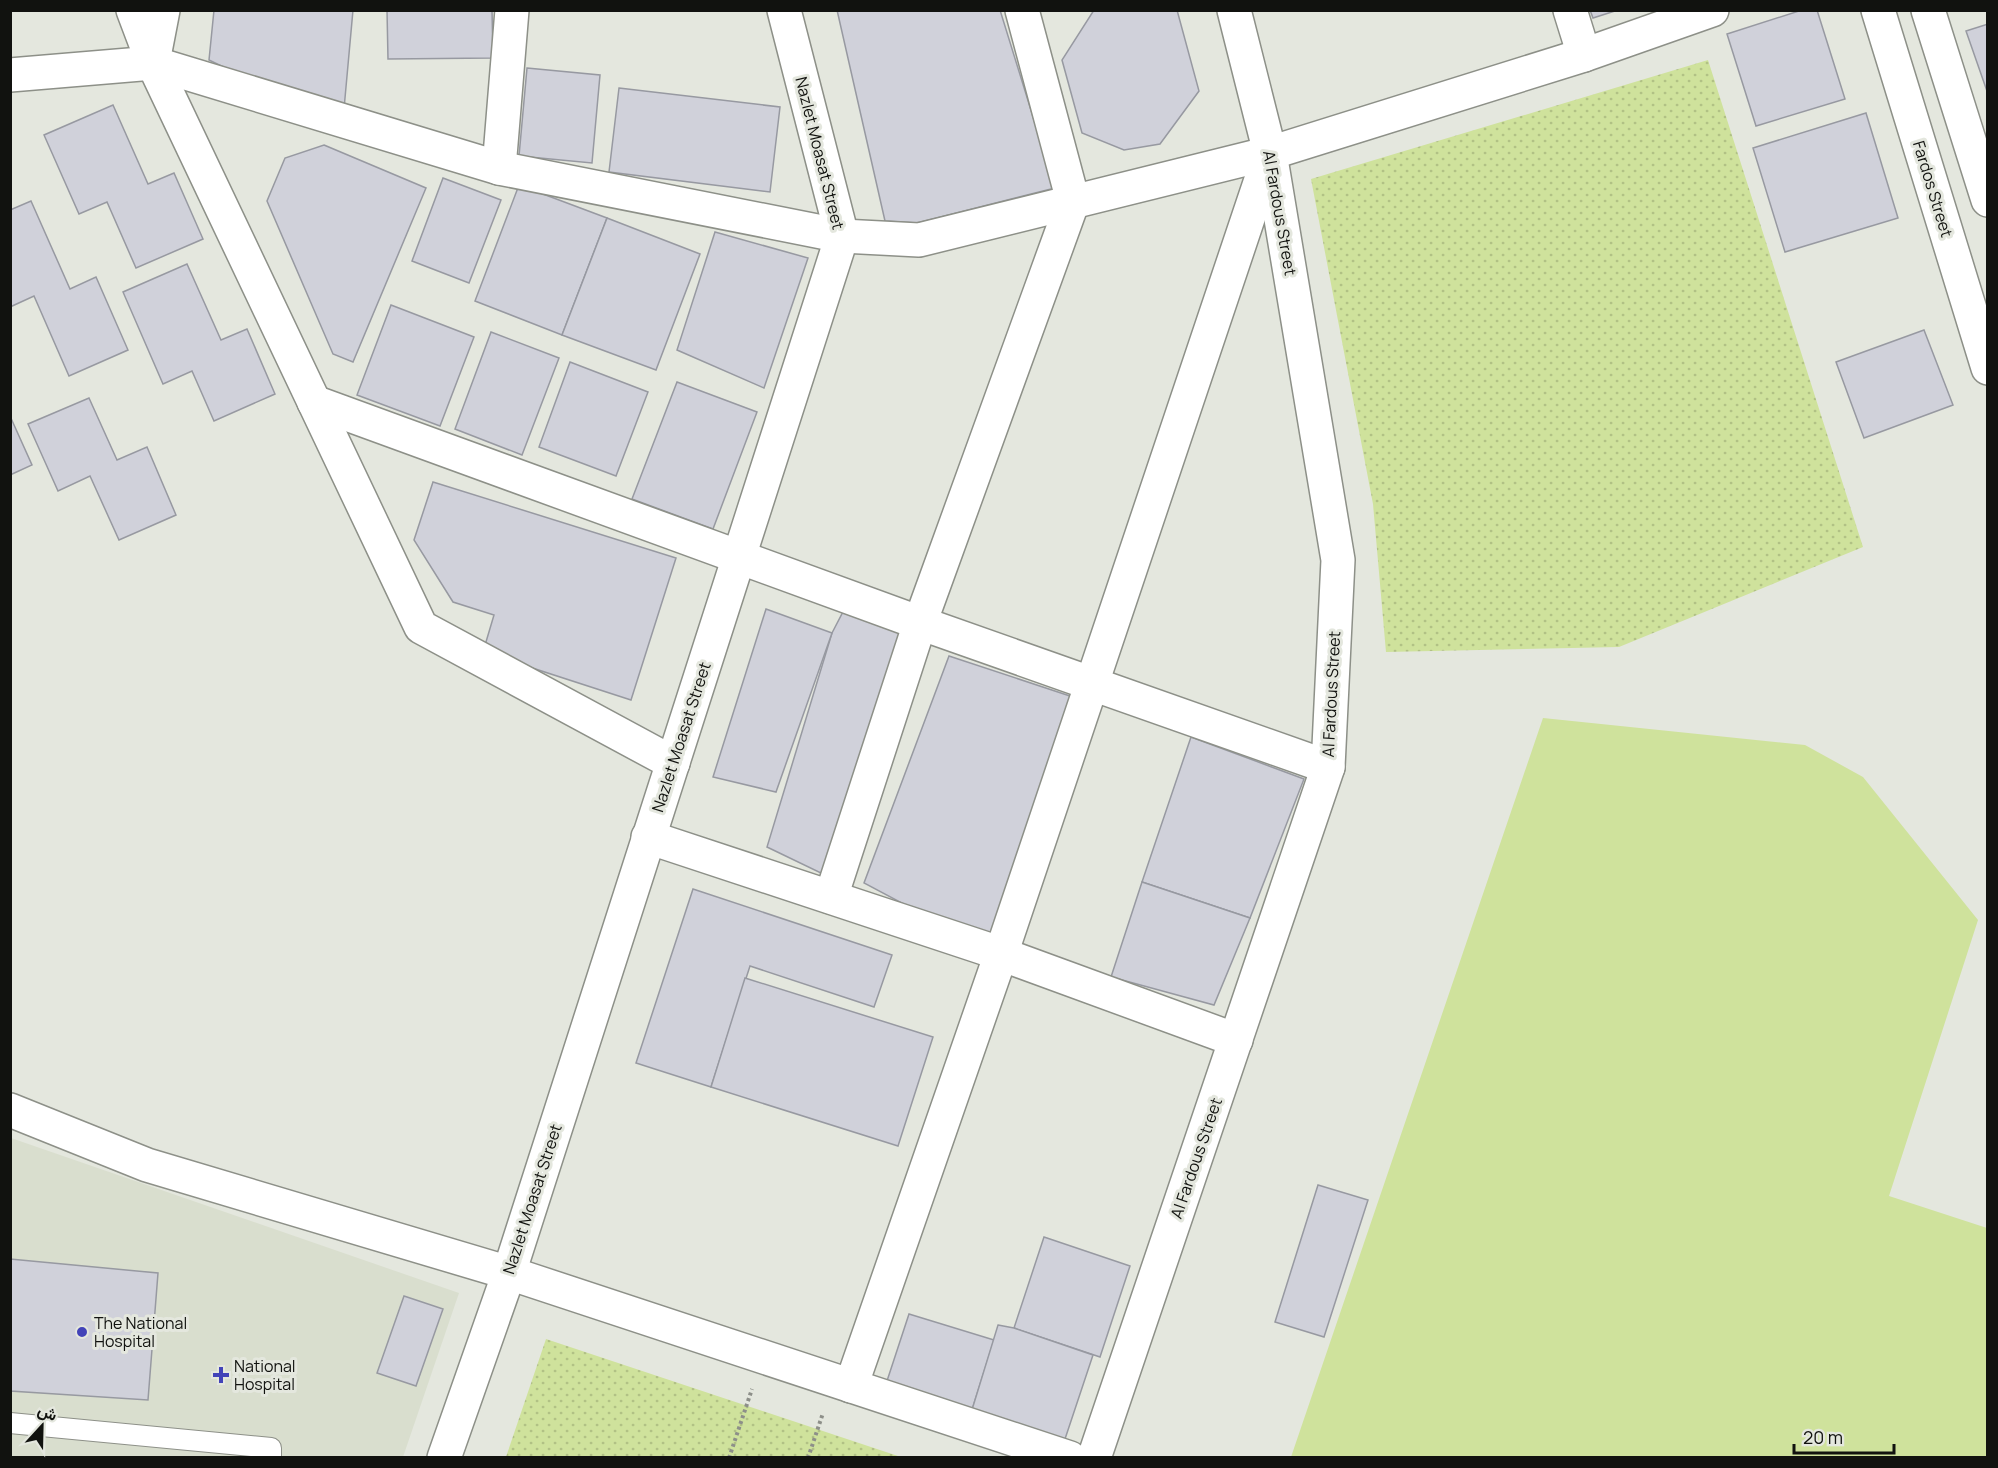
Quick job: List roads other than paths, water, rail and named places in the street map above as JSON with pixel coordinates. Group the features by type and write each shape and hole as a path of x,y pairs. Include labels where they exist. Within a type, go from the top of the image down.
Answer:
{"street":[{"path":"133,10 153,63 421,627 673,763"},
{"path":"153,63 163,10"},
{"path":"500,168 512,10"},
{"name":"Nazlet Moasat Street","path":"444,1458 509,1273 842,236 784,10"},
{"path":"831,897 920,623 1073,201 1022,10"},
{"name":"Al Fardous Street","path":"1094,1458 1328,768 1338,560 1270,153 1234,10"},
{"path":"1570,10 1584,55"},
{"path":"10,75 153,63 500,168 842,236 919,240 1270,153 1584,55 1712,10"},
{"name":"Fardos Street","path":"1878,10 1988,368"},
{"path":"1928,10 1988,200"},
{"path":"842,1383 1001,954 1270,153"},
{"path":"314,402 920,623 1328,768"},
{"path":"648,837 1001,954 1236,1040"},
{"path":"10,1110 147,1165 509,1273 1070,1458"}],"lane":[{"path":"10,1423 271,1448 271,1458"}],"place":[{"name":"The National Hospital","path":"82,1332"},
{"name":"National Hospital","path":"221,1375"}]}
